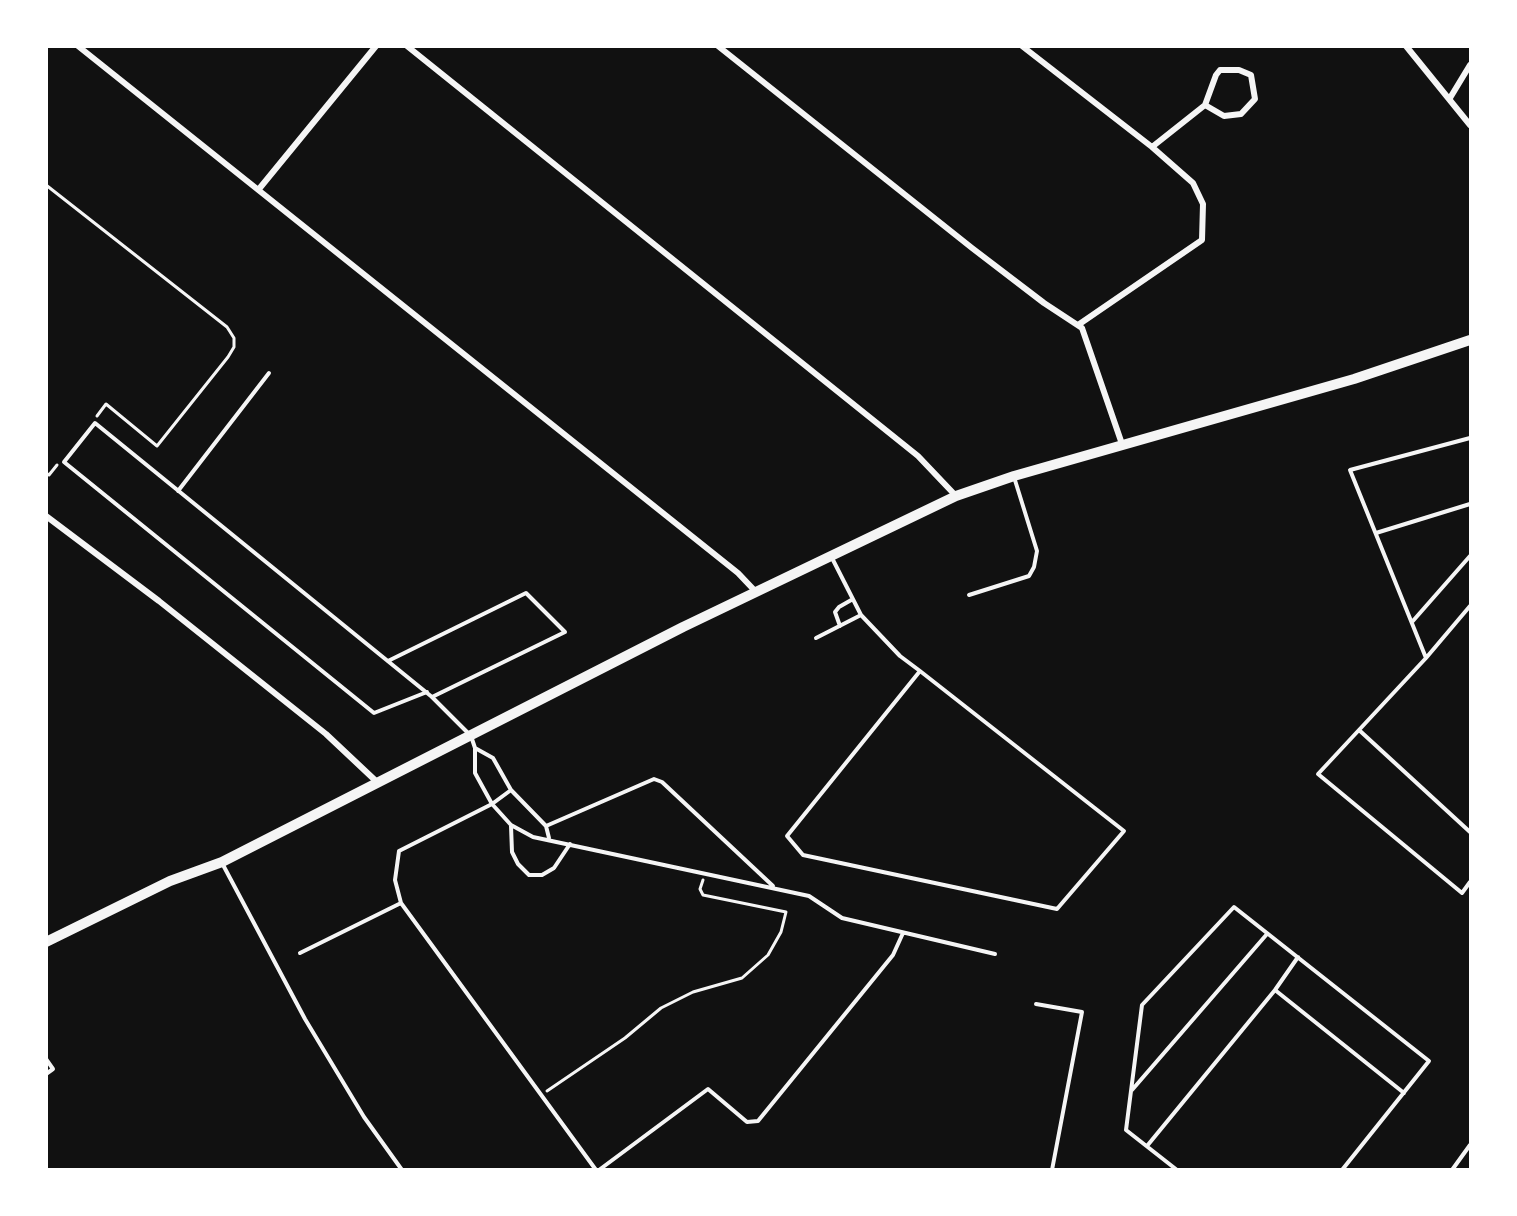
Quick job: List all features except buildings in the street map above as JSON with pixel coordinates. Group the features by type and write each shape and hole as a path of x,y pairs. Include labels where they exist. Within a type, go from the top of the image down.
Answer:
{"main road":[{"path":"46,942 170,881 222,862 830,555 956,496 1122,444 1354,379 1470,340"}],"street":[{"path":"78,46 729,566 756,592"},
{"path":"259,189 376,46"},
{"path":"407,46 918,456 956,496"},
{"path":"718,46 990,262 1044,303 1078,325 1122,444"},
{"path":"1022,46 1152,147 1192,183 1203,204 1202,240 1078,325"},
{"path":"1406,46 1470,125"},
{"path":"1450,98 1470,65"},
{"path":"1152,147 1205,105 1220,70 1239,70 1251,75 1255,99 1241,114 1224,116 1205,105"},
{"path":"46,516 159,601 326,734 377,782"}],"lane":[{"path":"178,491 269,373"},
{"path":"427,692 374,713 64,462 95,423 427,692 471,736 475,748 475,773 492,804 511,825 533,837 549,838 809,896 842,918 995,954"},
{"path":"1426,658 1350,470 1470,438"},
{"path":"969,595 1029,576 1034,567 1037,551 1014,476"},
{"path":"1376,532 1470,504"},
{"path":"830,555 861,615 900,656 920,671 1124,831 1057,909 803,855 787,836 920,671"},
{"path":"1412,622 1470,556"},
{"path":"388,661 525,593 565,632 432,697"},
{"path":"840,626 835,612 838,607 853,598"},
{"path":"1470,606 1426,658 1318,774 1462,893 1470,882"},
{"path":"816,638 861,615"},
{"path":"1359,730 1470,832"},
{"path":"475,748 493,758 511,790 546,826 549,838"},
{"path":"546,826 654,779 662,782 774,888"},
{"path":"511,790 492,804 399,851 395,880 401,903 598,1170 708,1089 747,1122 758,1121 893,955 903,933"},
{"path":"511,825 512,852 518,864 529,875 542,875 554,868 570,844"},
{"path":"222,862 305,1019 364,1117 402,1170"},
{"path":"300,953 401,903"},
{"path":"1177,1170 1126,1130 1142,1005 1234,907 1429,1061 1342,1170"},
{"path":"1131,1090 1267,934"},
{"path":"1147,1146 1275,990 1298,957"},
{"path":"1275,990 1404,1093"},
{"path":"1036,1004 1082,1012 1052,1170"},
{"path":"46,1059 53,1069 46,1074"},
{"path":"1452,1170 1470,1145"}],"path":[{"path":"46,185 227,327 234,338 234,347 228,357 157,446 106,404 92,422"},
{"path":"46,473 49,475 63,458"},
{"path":"542,1095 625,1038 672,1001 742,978 768,955 781,932 786,912 704,895 700,889 704,873"}]}
